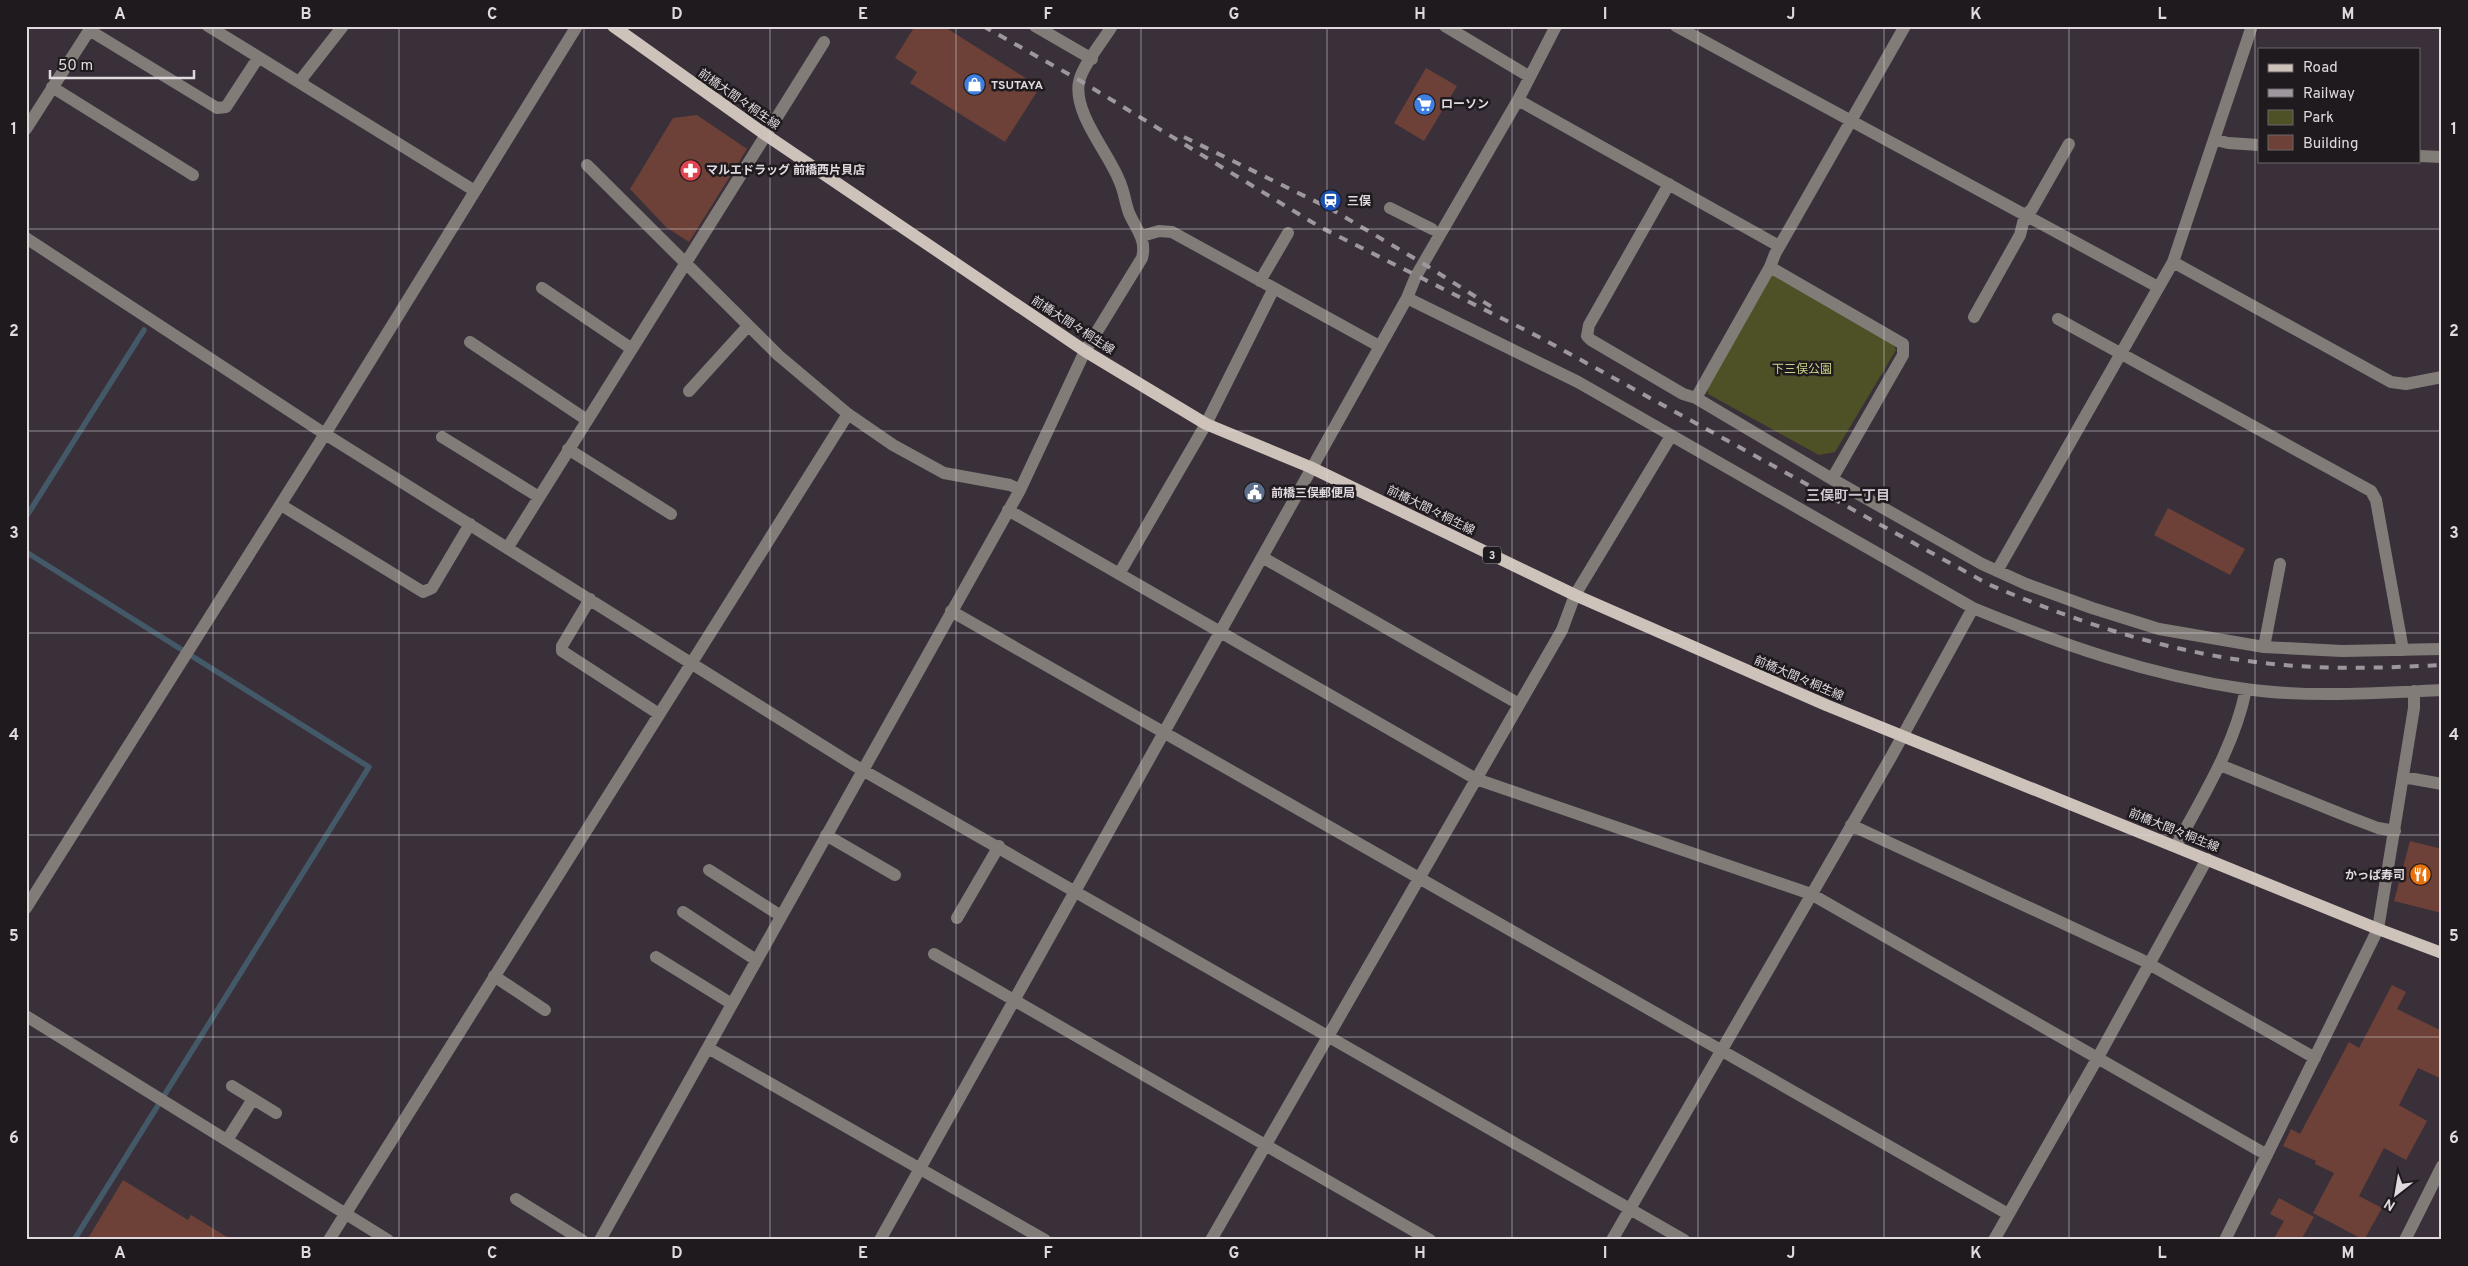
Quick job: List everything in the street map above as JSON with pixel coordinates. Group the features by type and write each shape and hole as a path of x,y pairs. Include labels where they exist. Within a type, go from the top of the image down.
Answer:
{"main road":[{"name":"前橋大間々桐生線","path":"613,26 766,135 1085,351 1206,424 1310,467 1575,596 1826,705 2378,929 2442,953"}],"street":[{"path":"208,26 475,191"},
{"path":"302,84 304,77 342,26"},
{"path":"26,908 325,434 577,26"},
{"path":"1035,26 1092,59"},
{"path":"600,1240 862,768 1020,490 1085,351 1142,258 1144,243 1142,236 1128,209 1127,199 1119,178 1078,102 1079,80 1112,26"},
{"path":"1445,26 1530,77"},
{"path":"880,1240 1015,1002 1310,467 1407,298 1416,276 1518,100 1556,26"},
{"path":"1676,26 2158,287"},
{"path":"1696,398 1770,267 1849,120 1905,26"},
{"path":"1997,571 2173,262 2216,140 2252,26"},
{"path":"28,123 91,28 217,108 226,107 258,58"},
{"path":"508,547 824,42"},
{"path":"52,87 193,175"},
{"path":"1518,100 1780,246"},
{"path":"2216,140 2228,143 2258,145"},
{"path":"1974,317 2020,235 2025,215 2032,209 2069,144"},
{"path":"2420,156 2442,157"},
{"path":"587,165 748,326 848,414 893,445 938,470 1010,485 1020,490"},
{"path":"1669,184 1589,324 1587,336 1590,340 1684,394 1696,398 1832,479 1997,571 2052,594 2132,621 2188,635 2264,647 2342,651 2442,649"},
{"path":"1390,208 1432,229"},
{"path":"1142,236 1159,231 1172,232 1379,346"},
{"path":"1260,281 1288,233"},
{"path":"26,238 325,434 852,764 1076,890 1684,1240"},
{"path":"2173,262 2391,382 2406,384 2442,377"},
{"path":"1770,267 1903,344 1902,355 1832,479"},
{"path":"542,288 632,349"},
{"path":"1119,574 1206,424 1274,288"},
{"path":"1407,298 1578,382 1973,608 2096,656 2154,671 2246,689 2309,692 2442,690"},
{"path":"2058,319 2371,491 2376,500 2403,650"},
{"path":"689,391 748,326"},
{"path":"470,342 587,420"},
{"path":"329,1240 848,414"},
{"path":"1211,1240 1566,621 1575,596 1671,436"},
{"path":"442,437 539,497"},
{"path":"568,449 671,514"},
{"path":"280,504 424,592 432,588 470,524"},
{"path":"1008,510 1476,780 1811,894 2267,1155"},
{"path":"1262,557 1519,704"},
{"path":"2264,647 2280,564"},
{"path":"590,599 562,646 562,651 659,714"},
{"path":"1612,1240 1851,825 1973,608"},
{"path":"951,610 1720,1052 2008,1214"},
{"path":"2176,846 2220,765 2243,704 2246,689"},
{"path":"2225,1240 2378,929 2414,708 2414,691"},
{"path":"2220,765 2378,828 2395,831"},
{"path":"2403,776 2442,784"},
{"path":"1851,825 2149,964 2315,1058"},
{"path":"826,835 895,875"},
{"path":"957,918 999,846"},
{"path":"1994,1240 2097,1059 2207,859"},
{"path":"708,870 781,916"},
{"path":"683,912 756,960"},
{"path":"934,954 1430,1240"},
{"path":"656,957 732,1004"},
{"path":"494,976 545,1010"},
{"path":"26,1016 388,1240"},
{"path":"708,1048 1045,1240"},
{"path":"232,1086 276,1112"},
{"path":"227,1140 253,1099"},
{"path":"2405,1240 2442,1166"},
{"path":"516,1199 582,1240"}],"green space":[{"name":"下三俣公園","path":"1772,275 1892,341 1896,350 1835,452 1819,455 1708,394 1707,386"}],"building":[{"name":"TSUTAYA","path":"915,26 943,26 1040,87 1005,142 910,83 917,72 895,58"},
{"name":"ローソン","path":"1426,68 1457,86 1424,141 1394,123"},
{"name":"マルエドラッグ 前橋西片貝店","path":"697,115 747,149 689,242 666,227 630,189 673,118"},
{"path":"2168,508 2245,549 2230,575 2154,535"},
{"name":"かっぱ寿司","path":"2410,841 2442,849 2442,913 2394,901"},
{"path":"2392,985 2406,992 2397,1009 2442,1031 2442,1079 2418,1068 2399,1105 2427,1121 2406,1160 2384,1148 2359,1196 2382,1208 2364,1240 2313,1213 2334,1173 2315,1164 2316,1161 2283,1146 2291,1129 2300,1134 2349,1042 2359,1048"},
{"path":"123,1180 188,1220 191,1215 232,1240 87,1240"},
{"path":"2279,1198 2314,1217 2301,1240 2273,1240 2284,1221 2270,1214"}],"waterway":[{"path":"26,517 144,330"},
{"path":"26,552 369,767 74,1240"}],"railway":[{"path":"983,26 1079,80 1320,227 1541,338 1988,584 2107,629 2148,641 2232,659 2332,668 2442,665"},
{"path":"1184,137 1331,209 1495,309"}],"place":[{"name":"TSUTAYA","path":"975,85"},
{"name":"ローソン","path":"1425,104"},
{"name":"マルエドラッグ 前橋西片貝店","path":"690,170"},
{"name":"三俣","path":"1331,201"},
{"name":"前橋三俣郵便局","path":"1255,493"},
{"name":"かっぱ寿司","path":"2421,875"}],"district":[{"name":"三俣町一丁目","path":"1848,495"}]}
